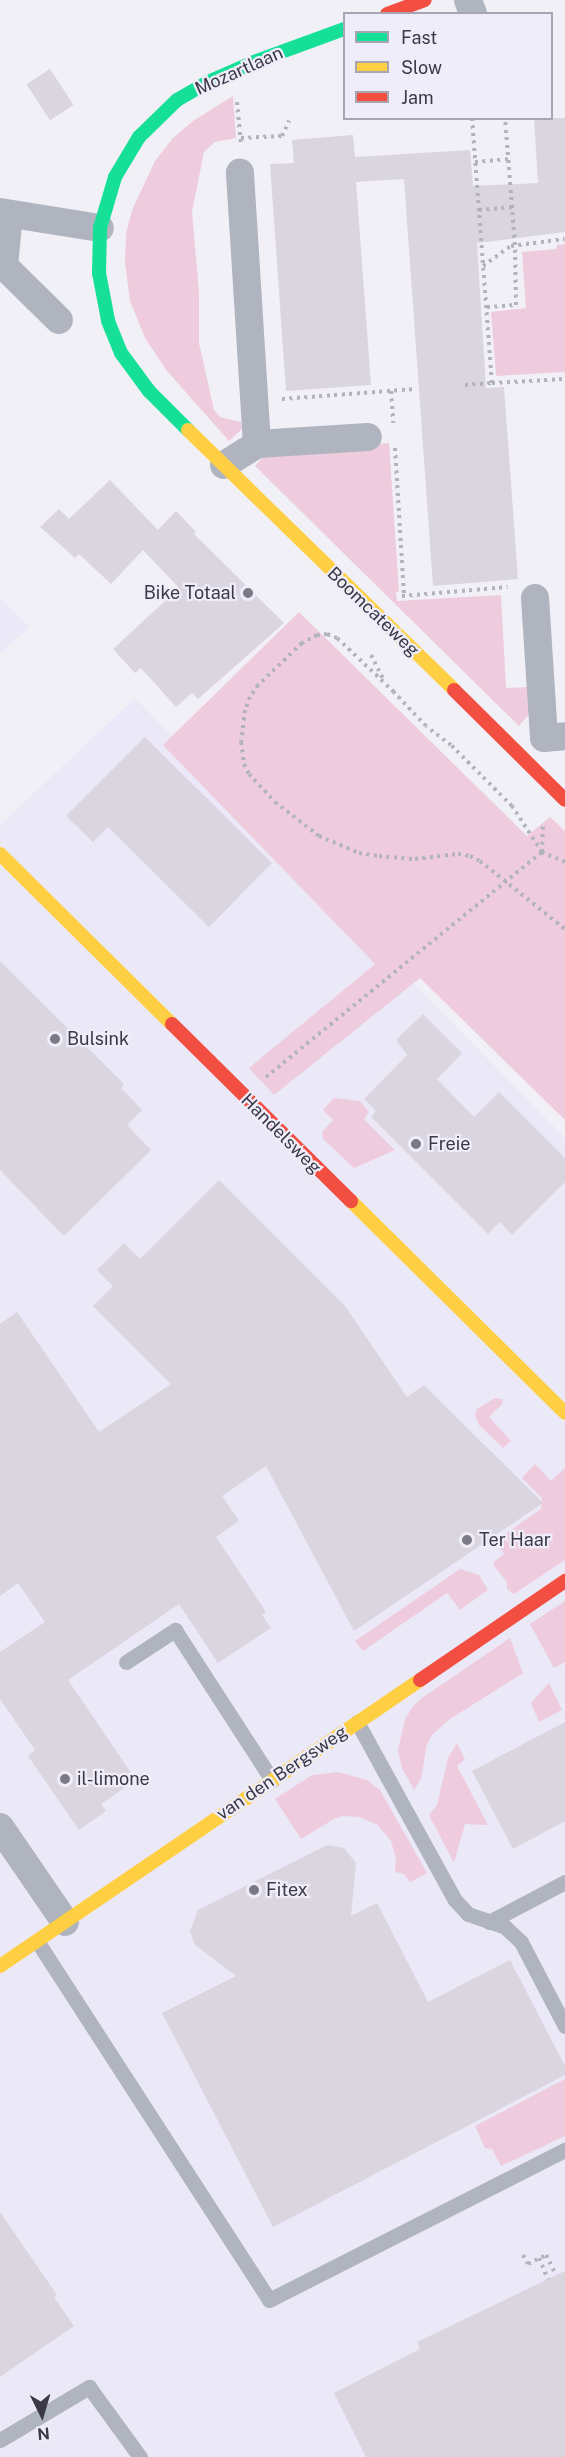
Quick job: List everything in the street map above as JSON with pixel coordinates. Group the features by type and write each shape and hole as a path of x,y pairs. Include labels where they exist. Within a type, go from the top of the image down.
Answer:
{"street":[{"path":"388,8 425,0"},
{"name":"Mozartlaan","path":"100,228 106,201 123,161 147,128 177,100 225,74 343,30"},
{"path":"240,173 257,444"},
{"path":"59,320 2,264 5,213 100,228"},
{"name":"Boomcateweg","path":"100,228 98,258 103,304 121,353 149,391 564,799"},
{"path":"224,465 257,444 368,437"},
{"path":"522,592 555,737 524,758"},
{"name":"Handelsweg","path":"0,854 242,1096 565,1413"},
{"name":"van den Bergsweg","path":"0,1966 565,1581"},
{"path":"0,1827 65,1922"}],"lane":[{"path":"126,1662 175,1630 272,1780"},
{"path":"357,1722 455,1900 468,1914 505,1927 521,1941 565,2026"},
{"path":"489,1922 565,1882"},
{"path":"37,1941 269,2300 565,2150"},
{"path":"0,2440 89,2386 140,2457"}],"path":[{"path":"237,99 243,165 240,173"},
{"path":"472,120 492,383"},
{"path":"487,307 516,305 515,245 505,120"},
{"path":"241,138 282,136 289,121"},
{"path":"476,162 508,159"},
{"path":"479,210 512,207"},
{"path":"483,266 515,245 565,238"},
{"path":"465,385 565,379"},
{"path":"254,401 415,389"},
{"path":"391,391 394,424"},
{"name":"Boomcateweg","path":"395,447 404,595 522,592"},
{"path":"565,862 542,852 513,806 451,745 426,726 337,638 327,634 317,635 302,643 258,686 245,710 242,754 249,774 275,802 319,836 345,848 369,854 415,859 458,854 470,856 506,881 565,928"},
{"path":"242,1096 542,852"},
{"path":"523,2255 528,2264 546,2254 556,2275"},
{"path":"539,2258 548,2278"}],"shaded area":[{"path":"233,96 236,138 215,142 204,152 192,212 199,292 199,343 214,410 220,417 241,422 242,429 229,441 167,371 145,338 130,301 125,263 126,234 132,210 155,161 173,138 193,121"},
{"path":"565,244 565,372 496,376 491,312 526,308 522,252 556,249 557,245"},
{"path":"389,443 399,591 396,592 397,601 501,595 506,688 529,687 530,713 519,726 255,466 265,455"},
{"path":"0,597 29,627 0,654"},
{"path":"299,612 527,836 550,817 565,831 565,1120 420,978 274,1095 249,1068 375,964 163,745"},
{"path":"135,698 565,1138 565,2457 0,2457 0,825"},
{"path":"334,1098 360,1101 369,1112 364,1119 395,1150 354,1168 323,1139 322,1132 333,1120 323,1110"},
{"path":"495,1398 502,1399 503,1403 489,1417 511,1441 503,1448 479,1425 475,1415 477,1409"},
{"path":"535,1464 551,1481 565,1468 565,1560 514,1594 507,1589 507,1582 494,1566 494,1562 504,1554 495,1541 541,1509 542,1498 522,1478"},
{"path":"460,1569 479,1575 488,1590 460,1610 447,1593 363,1651 355,1641"},
{"path":"565,1601 565,1662 554,1668 530,1624"},
{"path":"510,1638 523,1673 450,1719 432,1735 427,1744 421,1779 414,1790 402,1768 398,1750 405,1719 419,1700"},
{"path":"549,1683 562,1710 539,1722 531,1703"},
{"path":"457,1743 465,1759 457,1766 488,1825 465,1824 454,1863 429,1815 437,1805 448,1758"},
{"path":"338,1772 367,1780 380,1790 427,1873 410,1882 404,1874 395,1872 396,1859 391,1841 378,1825 359,1817 343,1816 334,1819 301,1839 275,1799 312,1775"},
{"path":"565,2079 565,2136 501,2166 492,2149 485,2148 475,2126"}],"building":[{"path":"50,69 73,105 50,120 27,84"},
{"path":"565,118 565,232 477,243 486,388 504,387 518,579 433,586 404,179 356,182 371,385 286,391 270,164 294,163 292,140 353,135 355,157 470,150 473,186 538,183 534,120"},
{"path":"110,480 158,530 176,511 196,532 194,534 284,623 198,699 192,693 176,707 141,668 135,673 113,649 179,588 143,550 111,584 79,554 75,558 40,527 59,509 69,519"},
{"path":"145,737 272,863 209,927 108,827 93,842 66,816"},
{"path":"0,961 124,1084 121,1088 142,1110 127,1125 151,1150 64,1236 0,1170"},
{"path":"423,1014 462,1053 437,1079 474,1117 499,1092 565,1158 565,1182 512,1235 500,1222 488,1234 371,1117 376,1111 364,1099 407,1055 396,1040"},
{"path":"219,1180 345,1306 407,1397 424,1385 543,1503 354,1631 266,1466 222,1496 239,1521 216,1537 266,1612 262,1615 271,1628 218,1663 179,1604 68,1680 136,1780 101,1804 106,1811 79,1830 28,1756 35,1750 0,1699 0,1652 45,1622 18,1583 0,1596 0,1324 17,1312 99,1432 171,1384 93,1306 113,1286 97,1270 124,1243 140,1259"},
{"path":"565,1722 565,1821 513,1849 472,1771"},
{"path":"327,1845 344,1848 356,1863 351,1916 377,1903 428,2002 510,1960 565,2066 565,2075 273,2227 162,2013 236,1976 195,1945 190,1931 198,1910"},
{"path":"0,2212 57,2295 54,2297 74,2326 0,2377"},
{"path":"565,2271 565,2457 366,2457 334,2393 420,2349 417,2342"}],"traffic: fast":[{"path":"188,430 149,391 121,353 108,320 99,273 100,228 115,177 139,137 177,100 206,83 254,62 343,29"}],"traffic: slow":[{"path":"188,430 454,690"},
{"path":"0,854 172,1024"},
{"path":"351,1201 565,1413"},
{"path":"0,1966 420,1680"}],"traffic: jam":[{"path":"392,12 425,0"},
{"path":"454,690 565,800"},
{"path":"172,1024 351,1201"},
{"path":"420,1680 565,1581"}],"place":[{"name":"Bike Totaal","path":"248,593"},
{"name":"Bulsink","path":"55,1039"},
{"name":"Freie","path":"416,1144"},
{"name":"Ter Haar","path":"467,1540"},
{"name":"il-limone","path":"65,1779"},
{"name":"Fitex","path":"254,1890"}]}
